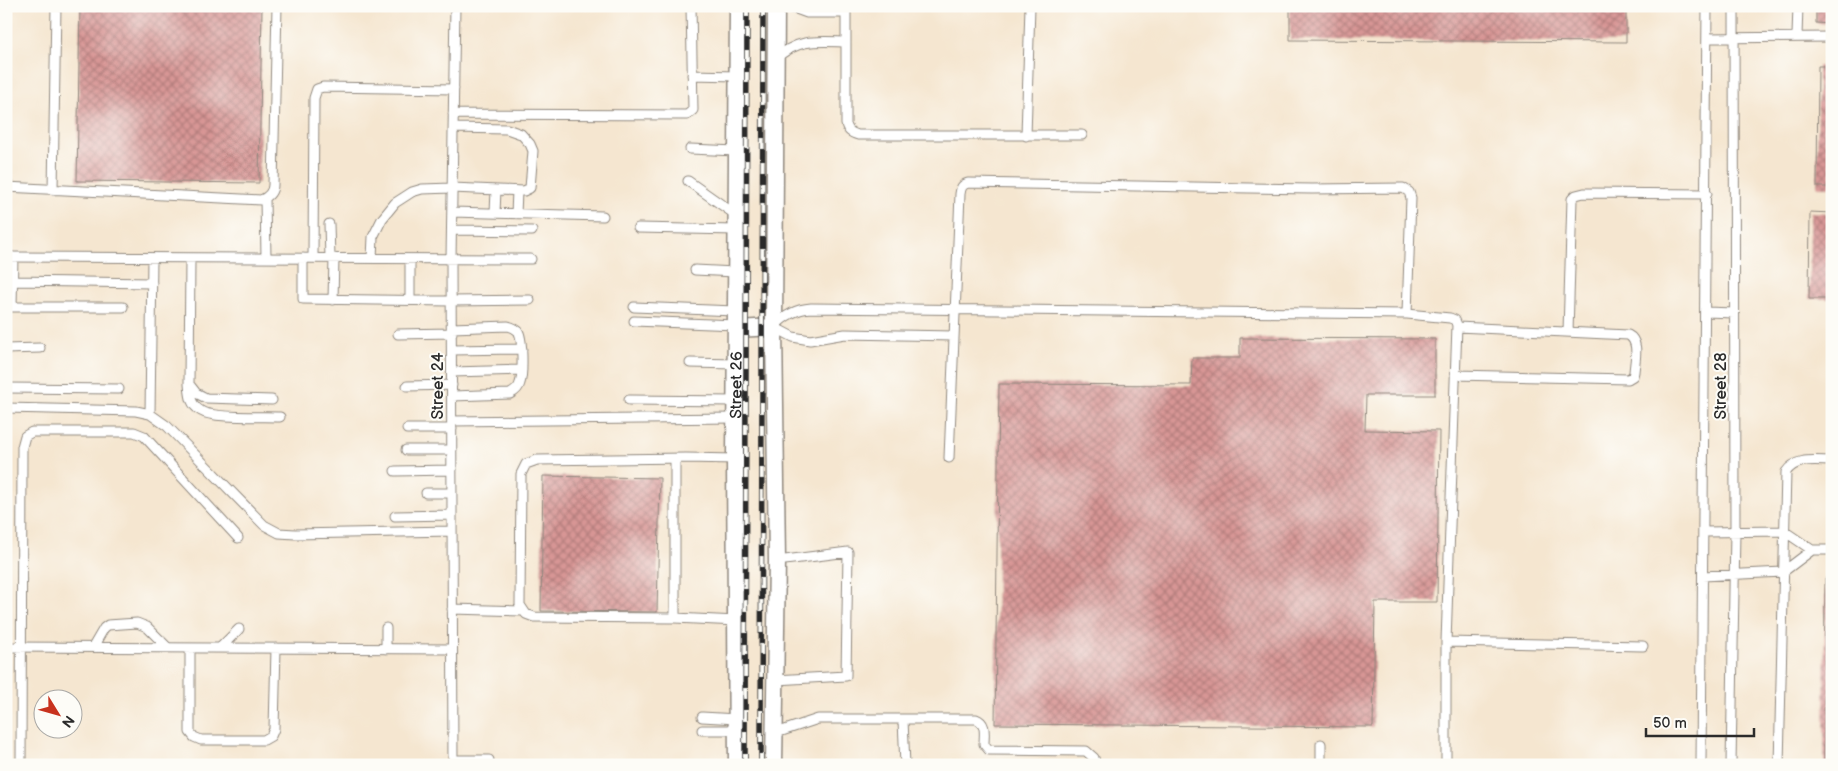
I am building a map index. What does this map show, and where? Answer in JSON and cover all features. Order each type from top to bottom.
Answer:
[{"type":"street","name":"Street 26","points":[[737,765],[735,272],[738,6]]},
{"type":"street","points":[[774,765],[777,561],[774,327],[776,6]]},
{"type":"street","points":[[736,322],[774,327]]},
{"type":"lane","points":[[53,190],[56,6]]},
{"type":"lane","points":[[6,188],[261,200],[265,198],[271,192],[273,185],[277,6]]},
{"type":"lane","name":"Street 24","points":[[453,762],[451,259],[455,6]]},
{"type":"lane","points":[[453,114],[687,115],[693,110],[691,6]]},
{"type":"lane","points":[[788,6],[807,13],[846,10],[846,124],[848,130],[852,133],[1082,135]]},
{"type":"lane","points":[[1026,136],[1030,6]]},
{"type":"lane","name":"Street 28","points":[[1701,765],[1708,6]]},
{"type":"lane","name":"Street 28","points":[[1731,765],[1735,531],[1734,6]]},
{"type":"lane","points":[[1797,36],[1798,6]]},
{"type":"lane","points":[[1708,38],[1832,37]]},
{"type":"lane","points":[[775,59],[786,50],[802,42],[846,42]]},
{"type":"lane","points":[[692,75],[737,76]]},
{"type":"lane","points":[[313,258],[314,98],[317,89],[323,87],[454,89]]},
{"type":"lane","points":[[372,258],[373,237],[377,228],[388,211],[412,192],[422,189],[452,188],[526,191],[531,186],[533,151],[526,138],[521,134],[508,129],[453,128]]},
{"type":"lane","points":[[690,149],[736,151]]},
{"type":"lane","points":[[688,181],[736,222]]},
{"type":"lane","points":[[949,458],[960,188],[964,184],[1400,188],[1409,192],[1411,198],[1407,314]]},
{"type":"lane","points":[[495,213],[496,190]]},
{"type":"lane","points":[[516,214],[517,191]]},
{"type":"lane","points":[[1568,332],[1572,200],[1576,195],[1707,194]]},
{"type":"lane","points":[[265,198],[266,258]]},
{"type":"lane","points":[[452,212],[603,216]]},
{"type":"lane","points":[[638,228],[736,222]]},
{"type":"lane","points":[[329,224],[333,300]]},
{"type":"lane","points":[[452,230],[532,231]]},
{"type":"lane","points":[[122,307],[9,306],[12,281],[9,257],[531,259]]},
{"type":"lane","points":[[150,414],[152,258]]},
{"type":"lane","points":[[190,258],[189,384],[192,402],[200,411],[206,414],[280,417]]},
{"type":"lane","points":[[302,258],[302,299],[530,300]]},
{"type":"lane","points":[[410,258],[410,300]]},
{"type":"lane","points":[[695,270],[735,272]]},
{"type":"lane","points":[[12,281],[152,283]]},
{"type":"lane","points":[[634,307],[736,322]]},
{"type":"lane","points":[[954,336],[845,334],[810,340],[793,337],[774,327],[794,311],[802,308],[955,308],[1407,314],[1455,320],[1457,327],[1446,642],[1446,765]]},
{"type":"lane","points":[[1706,312],[1734,313]]},
{"type":"lane","points":[[634,321],[736,322]]},
{"type":"lane","points":[[398,334],[508,326],[521,336],[522,370],[520,383],[514,392],[510,394],[452,396]]},
{"type":"lane","points":[[1455,375],[1628,379],[1633,376],[1636,343],[1628,335],[1457,327]]},
{"type":"lane","points":[[6,348],[40,348]]},
{"type":"lane","points":[[452,350],[522,349]]},
{"type":"lane","points":[[690,363],[736,364]]},
{"type":"lane","points":[[452,372],[522,370]]},
{"type":"lane","points":[[189,384],[196,393],[206,398],[272,400]]},
{"type":"lane","points":[[407,386],[452,385]]},
{"type":"lane","points":[[6,388],[119,389]]},
{"type":"lane","points":[[629,400],[736,401]]},
{"type":"lane","points":[[6,408],[136,411],[150,414],[167,426],[264,525],[279,533],[452,531]]},
{"type":"lane","points":[[407,429],[452,425],[735,418]]},
{"type":"lane","points":[[21,765],[23,439],[32,432],[128,432],[144,436],[238,538]]},
{"type":"lane","points":[[406,450],[452,450]]},
{"type":"lane","points":[[675,458],[675,618]]},
{"type":"lane","points":[[735,459],[536,460],[526,464],[521,474],[520,605],[523,610],[534,617],[675,618],[736,621]]},
{"type":"lane","points":[[1779,765],[1786,472],[1790,466],[1797,462],[1832,461]]},
{"type":"lane","points":[[395,471],[452,470]]},
{"type":"lane","points":[[426,493],[452,493]]},
{"type":"lane","points":[[395,516],[452,515]]},
{"type":"lane","points":[[1703,532],[1784,531],[1812,550],[1832,550]]},
{"type":"lane","points":[[1703,576],[1783,572],[1812,550]]},
{"type":"lane","points":[[775,680],[846,676],[848,552],[777,561]]},
{"type":"lane","points":[[452,609],[523,610]]},
{"type":"lane","points":[[93,648],[104,628],[108,625],[137,623],[147,627],[168,648]]},
{"type":"lane","points":[[386,628],[386,649]]},
{"type":"lane","points":[[220,648],[239,629]]},
{"type":"lane","points":[[1446,642],[1643,646]]},
{"type":"lane","points":[[6,647],[452,649]]},
{"type":"lane","points":[[190,648],[190,732],[197,739],[264,740],[273,733],[276,648]]},
{"type":"lane","points":[[702,718],[737,725]]},
{"type":"lane","points":[[773,734],[818,720],[976,719],[984,725],[984,744],[989,750],[1086,752],[1094,758],[1096,765]]},
{"type":"lane","points":[[902,720],[905,765]]},
{"type":"lane","points":[[702,730],[737,725]]},
{"type":"lane","points":[[1321,744],[1321,765]]},
{"type":"lane","points":[[453,762],[489,760]]},
{"type":"building","points":[[80,6],[262,6],[259,183],[77,181]]},
{"type":"building","points":[[1290,6],[1626,6],[1626,42],[1290,40]]},
{"type":"building","points":[[1816,6],[1832,6],[1832,24],[1816,23]]},
{"type":"building","points":[[1818,66],[1832,66],[1832,187],[1817,187]]},
{"type":"building","points":[[1810,212],[1832,213],[1832,299],[1809,299]]},
{"type":"building","points":[[1240,338],[1435,339],[1435,395],[1366,395],[1365,430],[1439,431],[1437,602],[1375,602],[1373,727],[995,724],[999,384],[1191,385],[1192,358],[1240,358]]},
{"type":"building","points":[[543,476],[660,478],[657,612],[541,611]]},
{"type":"building","points":[[1825,578],[1832,578],[1832,765],[1824,765]]},
{"type":"railway","points":[[745,765],[747,6]]},
{"type":"railway","points":[[761,765],[763,6]]}]
